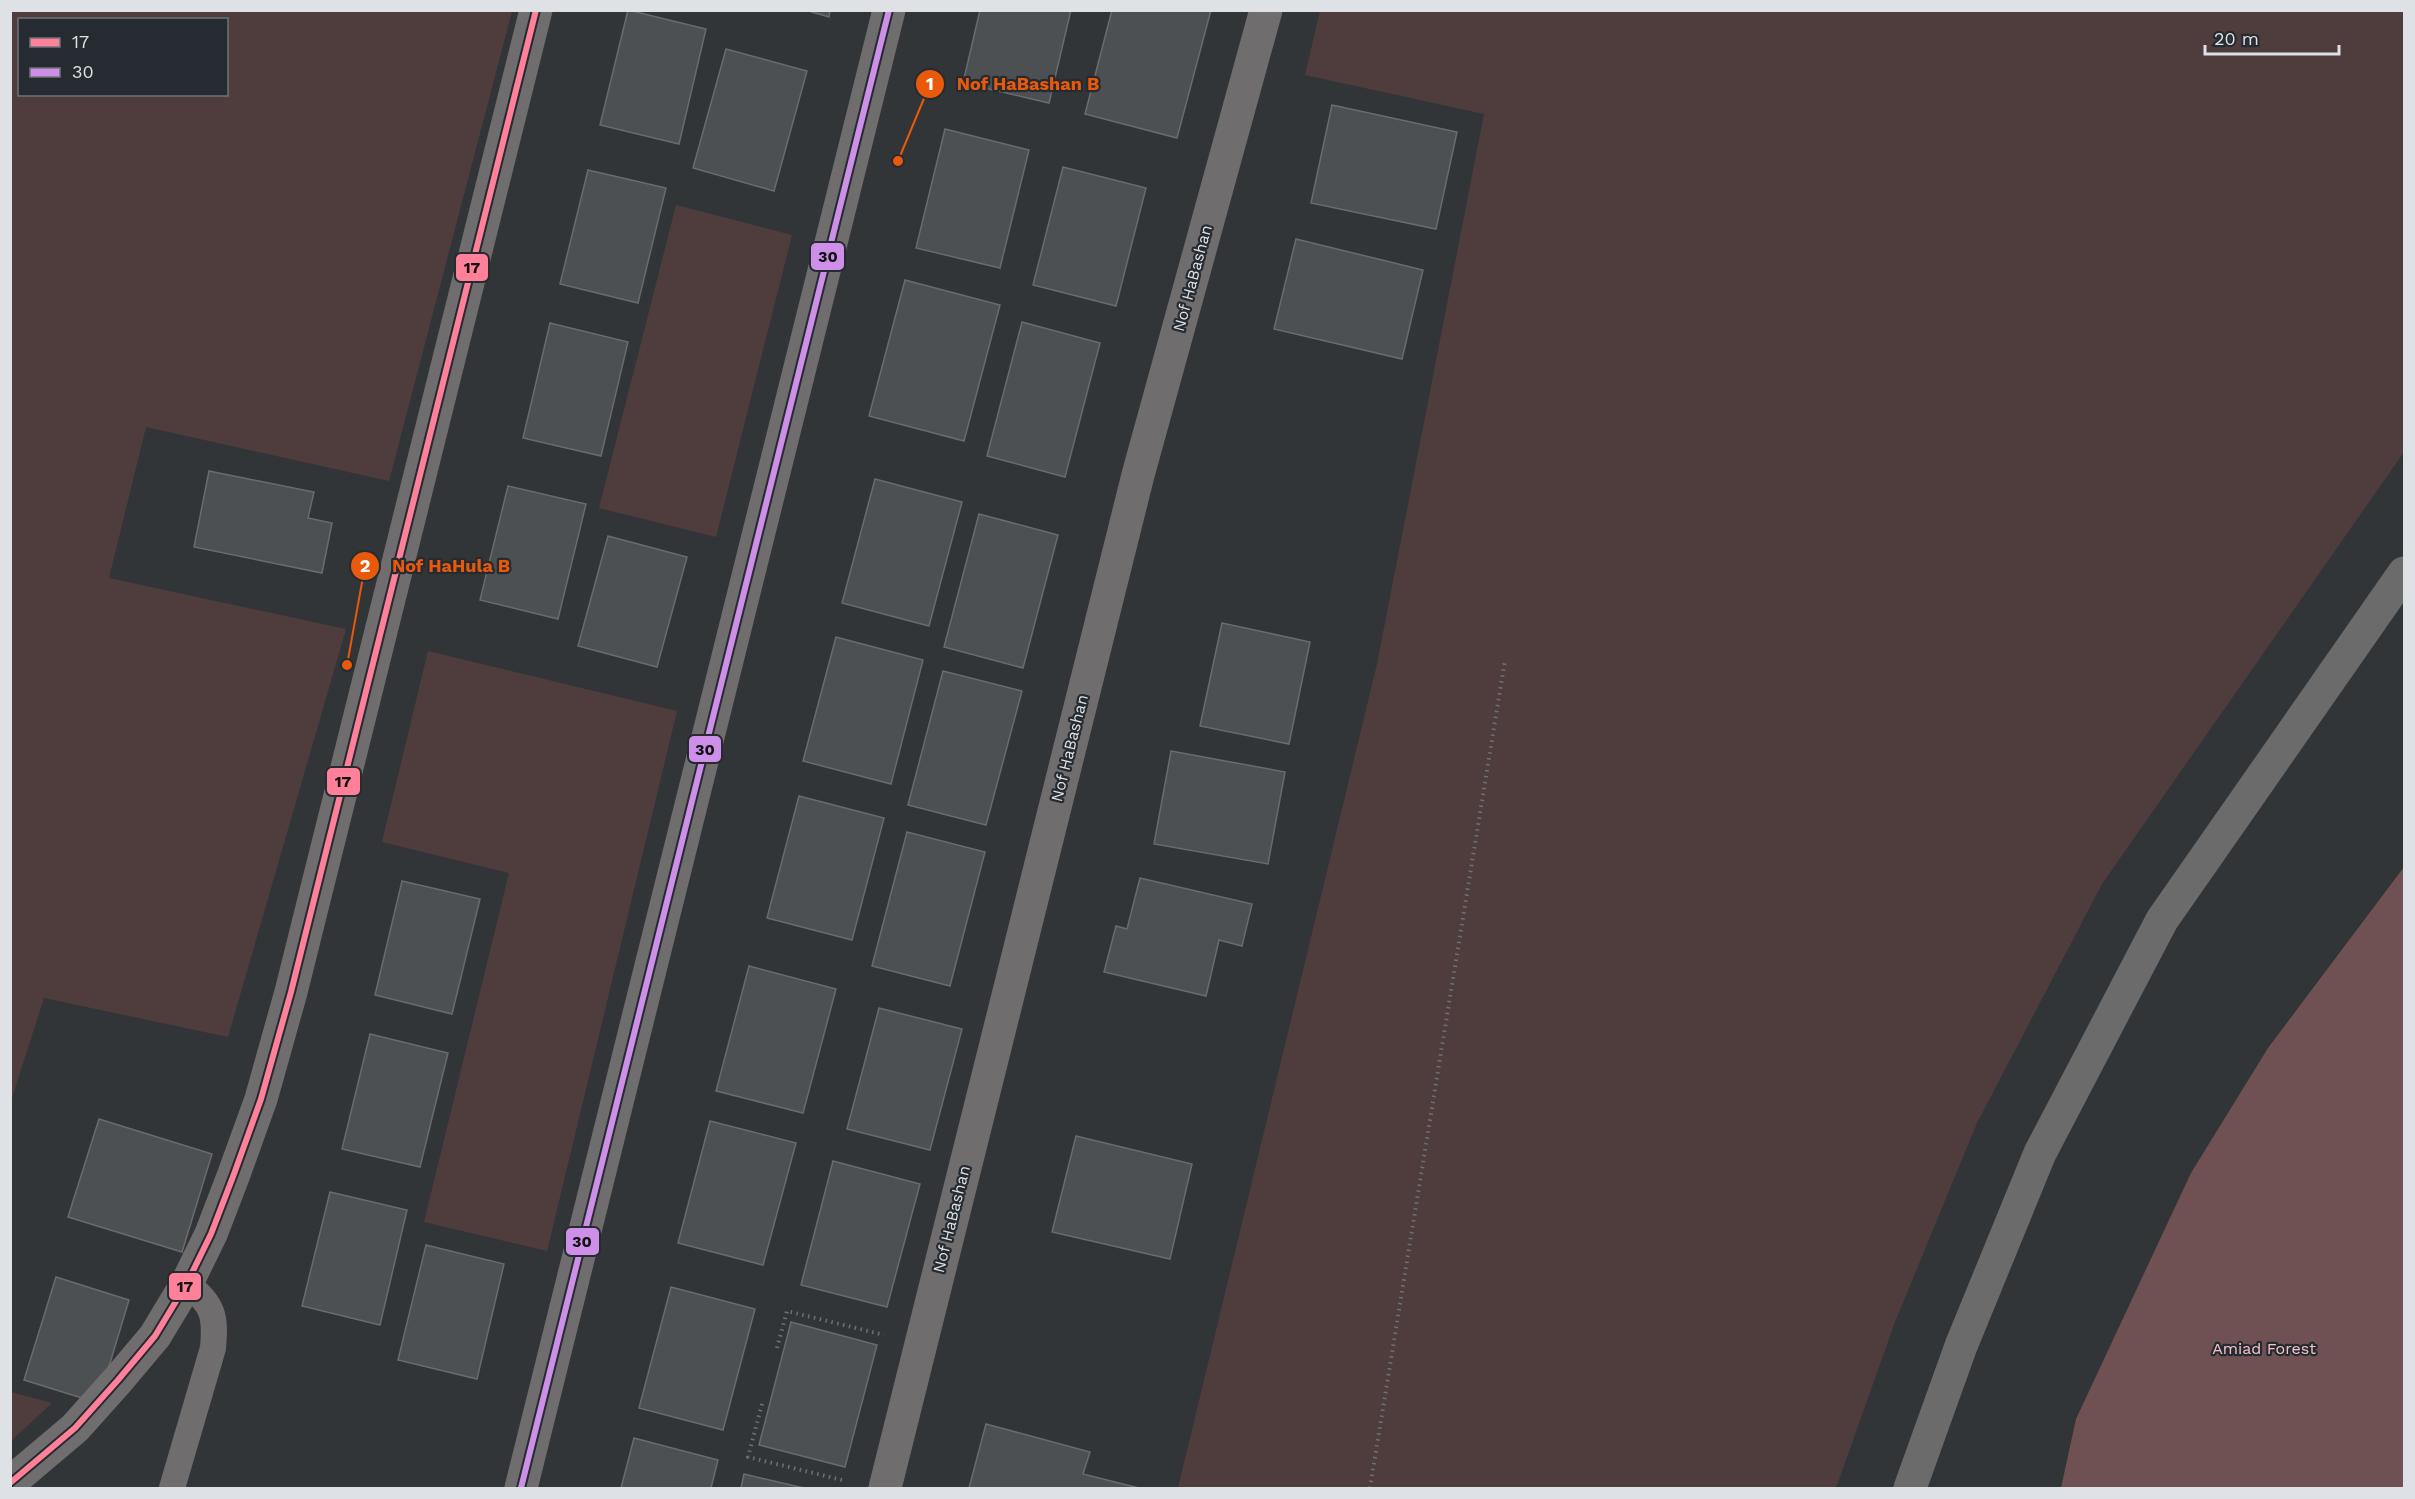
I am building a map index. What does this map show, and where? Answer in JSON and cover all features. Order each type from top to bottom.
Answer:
[{"type":"highway","points":[[1910,1488],[1961,1346],[2040,1153],[2162,920],[2404,573]]},
{"type":"street","points":[[10,1483],[75,1428],[155,1336],[187,1283],[211,1234],[238,1164],[261,1099],[291,992],[536,10]]},
{"type":"street","points":[[521,1488],[889,10]]},
{"type":"street","name":"Nof HaBashan","points":[[885,1488],[1135,486],[1266,10]]},
{"type":"lane","points":[[172,1488],[213,1348],[215,1324],[206,1303],[187,1283]]},
{"type":"path","points":[[1370,1488],[1505,660]]},
{"type":"path","points":[[777,1348],[787,1311],[870,1331]]},
{"type":"path","points":[[762,1404],[748,1457],[833,1477]]},
{"type":"shaded area","points":[[11,10],[512,11],[389,481],[146,427],[109,578],[346,629],[228,1037],[44,998],[11,1101]]},
{"type":"shaded area","points":[[1320,11],[2404,11],[2404,452],[2102,884],[1977,1123],[1895,1322],[1836,1488],[1178,1488],[1377,664],[1484,114],[1305,75]]},
{"type":"shaded area","points":[[676,205],[792,235],[716,537],[599,508]]},
{"type":"shaded area","points":[[428,651],[677,711],[547,1251],[424,1222],[509,873],[382,842]]},
{"type":"shaded area","points":[[10,1392],[52,1403],[11,1441]]},
{"type":"green space","name":"Amiad Forest","points":[[2404,867],[2404,1488],[2061,1488],[2076,1419],[2191,1173],[2268,1048]]},
{"type":"building","points":[[628,10],[706,29],[679,144],[600,125]]},
{"type":"building","points":[[805,10],[830,10],[829,17]]},
{"type":"building","points":[[980,10],[1071,10],[1049,103],[963,83]]},
{"type":"building","points":[[1112,10],[1211,10],[1177,138],[1085,114]]},
{"type":"building","points":[[726,49],[807,71],[774,191],[693,168]]},
{"type":"building","points":[[1332,105],[1457,132],[1436,229],[1311,203]]},
{"type":"building","points":[[945,129],[1029,150],[1000,268],[916,248]]},
{"type":"building","points":[[1063,167],[1146,188],[1116,306],[1033,285]]},
{"type":"building","points":[[588,170],[666,188],[638,303],[560,284]]},
{"type":"building","points":[[1296,239],[1423,270],[1402,359],[1274,329]]},
{"type":"building","points":[[905,280],[1000,305],[964,441],[869,416]]},
{"type":"building","points":[[1022,322],[1100,343],[1065,477],[987,456]]},
{"type":"building","points":[[550,323],[628,342],[601,456],[523,438]]},
{"type":"building","points":[[209,471],[314,492],[308,518],[332,523],[322,573],[194,547]]},
{"type":"building","points":[[875,479],[962,502],[929,626],[842,603]]},
{"type":"building","points":[[508,486],[586,504],[558,619],[480,600]]},
{"type":"building","points":[[979,514],[1058,535],[1023,668],[944,647]]},
{"type":"building","points":[[608,536],[687,557],[657,667],[578,646]]},
{"type":"building","points":[[1222,623],[1310,642],[1289,744],[1200,726]]},
{"type":"building","points":[[836,637],[923,660],[891,784],[803,761]]},
{"type":"building","points":[[943,671],[1022,691],[986,825],[908,805]]},
{"type":"building","points":[[1171,751],[1285,772],[1268,864],[1154,844]]},
{"type":"building","points":[[799,796],[884,818],[852,940],[767,918]]},
{"type":"building","points":[[907,832],[985,852],[950,986],[872,966]]},
{"type":"building","points":[[1140,878],[1252,904],[1242,946],[1219,940],[1206,996],[1104,972],[1116,926],[1127,929]]},
{"type":"building","points":[[402,881],[480,899],[452,1014],[375,995]]},
{"type":"building","points":[[749,966],[836,989],[803,1113],[716,1091]]},
{"type":"building","points":[[879,1008],[962,1029],[930,1150],[847,1129]]},
{"type":"building","points":[[370,1034],[448,1053],[420,1167],[342,1149]]},
{"type":"building","points":[[99,1119],[212,1154],[182,1252],[68,1217]]},
{"type":"building","points":[[710,1121],[796,1143],[763,1265],[678,1243]]},
{"type":"building","points":[[1076,1136],[1192,1164],[1170,1259],[1052,1232]]},
{"type":"building","points":[[833,1161],[920,1184],[887,1307],[801,1285]]},
{"type":"building","points":[[330,1192],[407,1210],[380,1325],[302,1306]]},
{"type":"building","points":[[426,1245],[504,1264],[477,1379],[398,1360]]},
{"type":"building","points":[[56,1277],[129,1300],[98,1403],[24,1380]]},
{"type":"building","points":[[671,1287],[755,1309],[723,1430],[639,1408]]},
{"type":"building","points":[[791,1322],[877,1345],[845,1467],[759,1445]]},
{"type":"building","points":[[986,1424],[1090,1452],[1083,1474],[1139,1488],[969,1488]]},
{"type":"building","points":[[634,1438],[718,1460],[711,1488],[621,1488]]},
{"type":"building","points":[[744,1474],[804,1488],[741,1488]]},
{"type":"transit line","name":"17","points":[[10,1483],[75,1428],[155,1336],[187,1283],[211,1234],[261,1099],[291,992],[536,10]]},
{"type":"transit line","name":"30","points":[[521,1488],[889,10]]},
{"type":"place","name":"Nof HaBashan B","points":[[898,161]]},
{"type":"place","name":"Nof HaHula B","points":[[347,665]]}]
